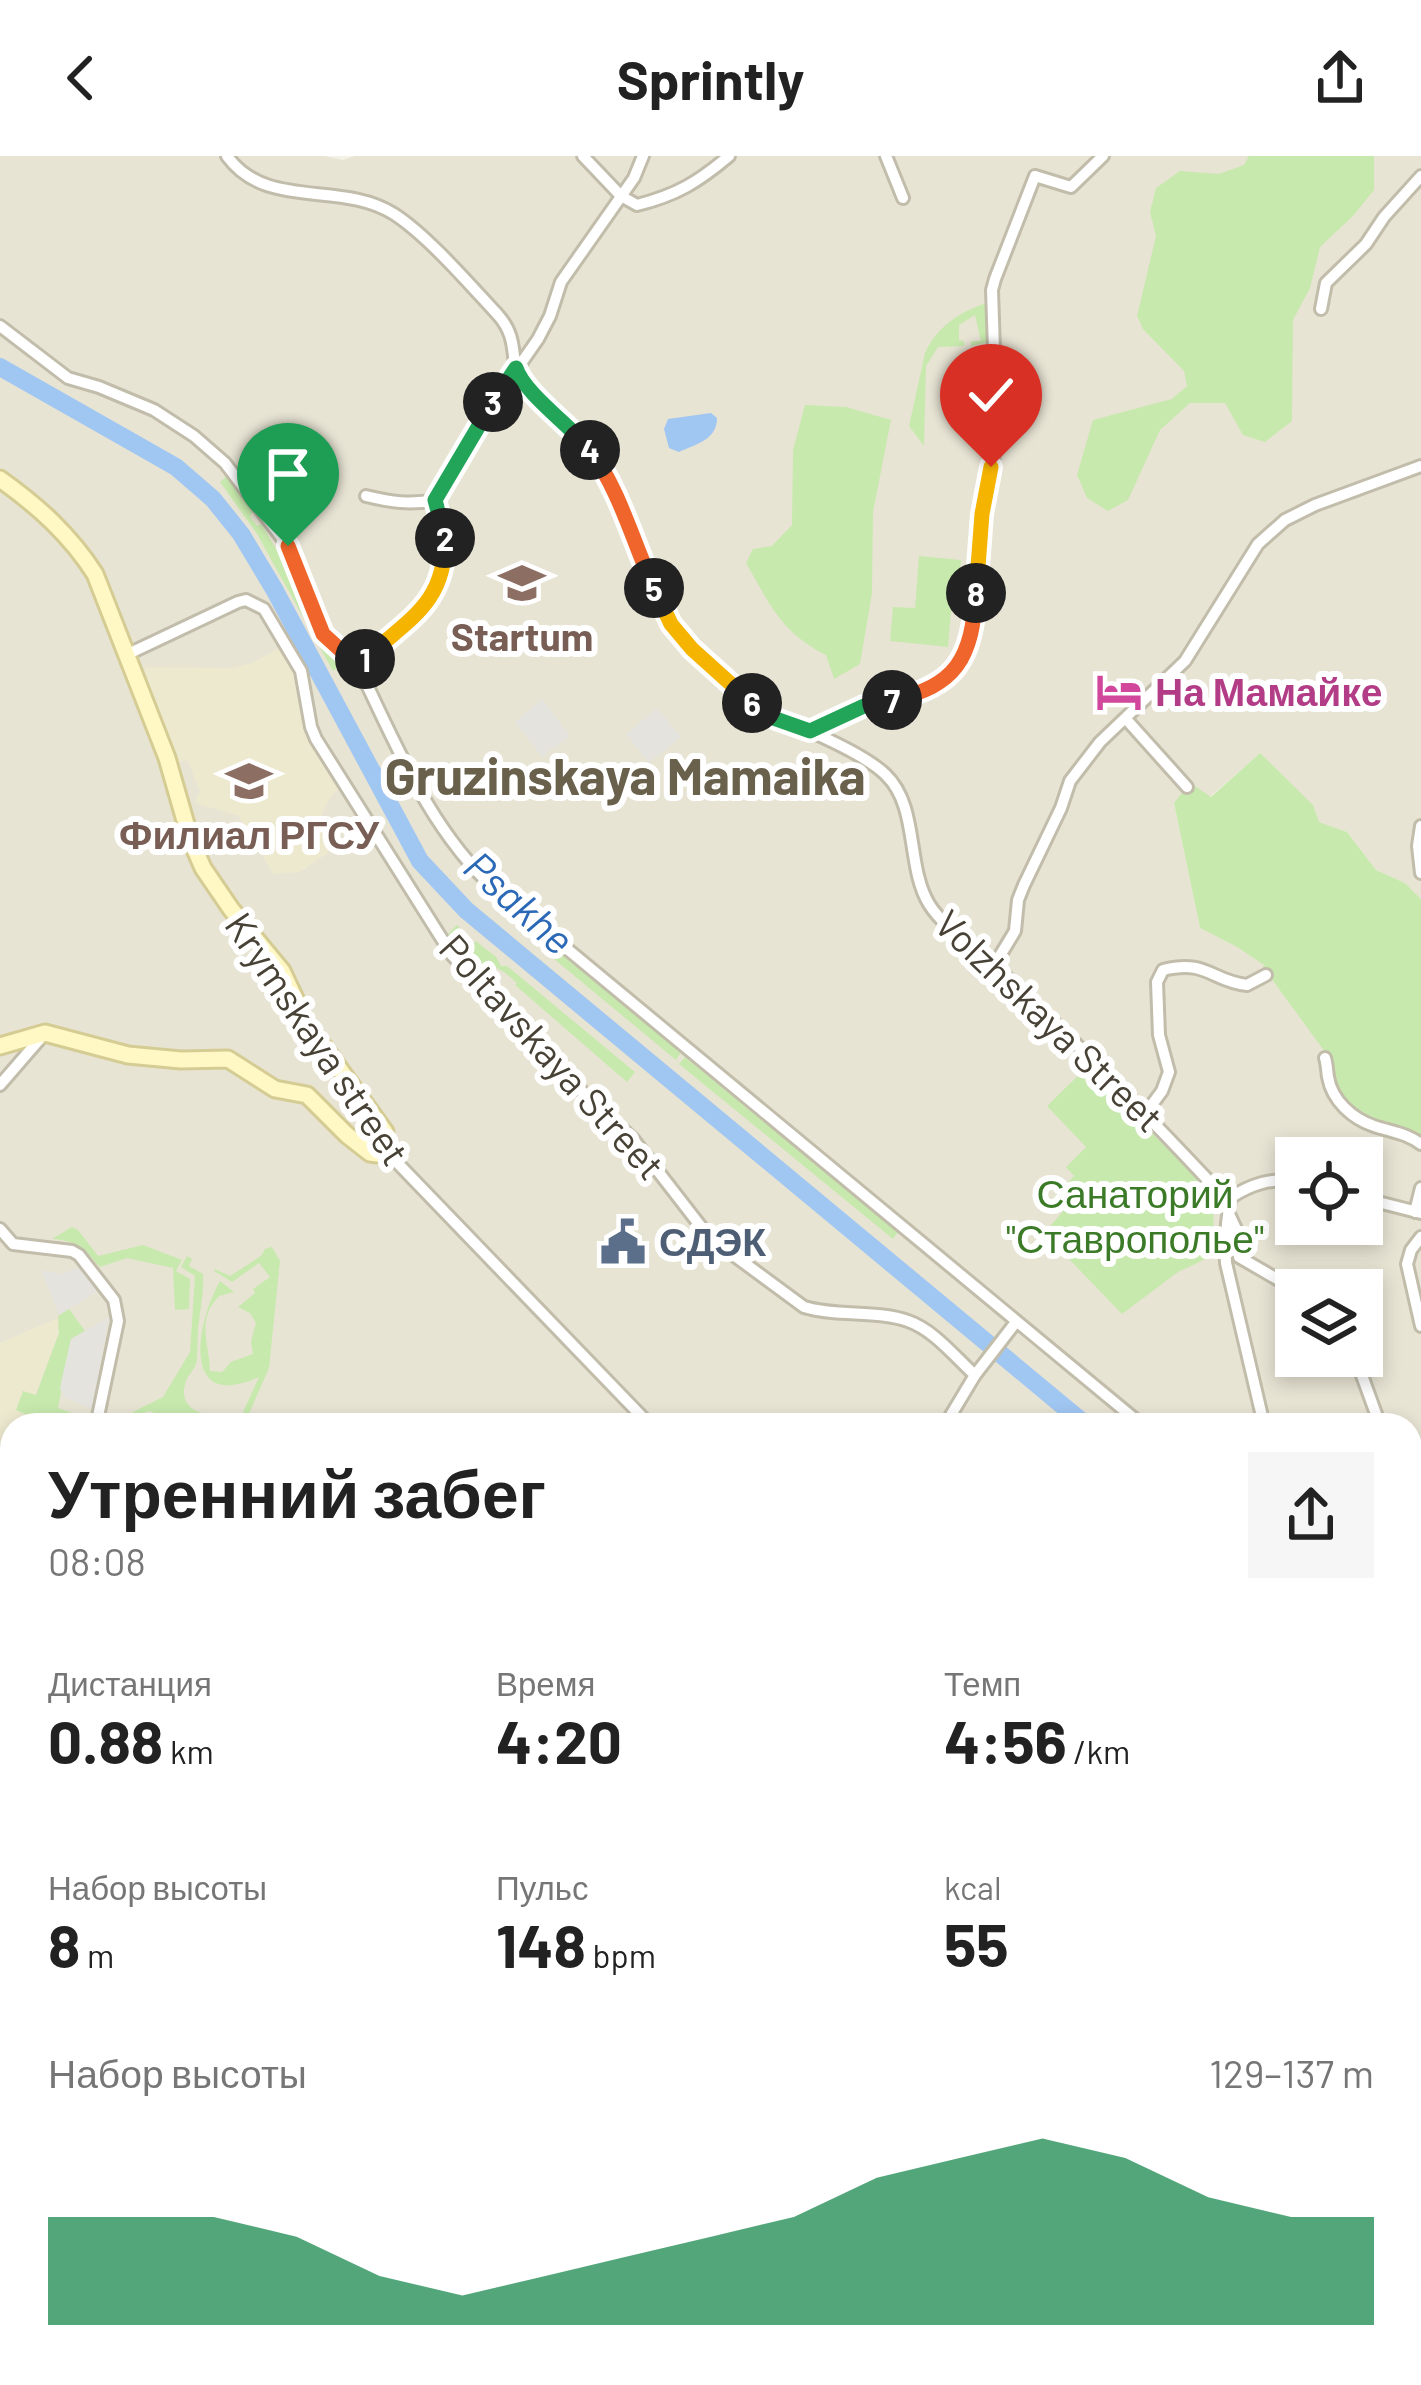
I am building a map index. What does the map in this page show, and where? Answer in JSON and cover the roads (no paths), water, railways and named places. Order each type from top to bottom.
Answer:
[{"type":"street","name":"Volzhskaya Street","points":[[227,156],[249,180],[269,188],[362,202],[395,214],[430,245],[502,320],[514,343],[516,368],[525,385],[576,432],[615,490],[632,541],[671,624],[692,649],[776,719],[810,731],[887,776],[898,793],[928,903],[1230,1198]]},
{"type":"street","points":[[583,156],[637,206],[670,196],[729,156]]},
{"type":"street","points":[[366,496],[394,503],[435,500],[544,327],[561,282],[634,178],[643,156]]},
{"type":"street","points":[[886,156],[903,198]]},
{"type":"street","points":[[810,731],[864,706],[941,684],[961,661],[975,617],[982,514],[997,440],[995,279],[1035,176],[1071,187],[1102,156]]},
{"type":"street","points":[[1321,309],[1325,284],[1366,244],[1421,176]]},
{"type":"street","points":[[0,326],[68,378],[154,410],[225,463],[288,546],[323,634],[358,666],[436,818],[489,884],[1127,1413]]},
{"type":"street","points":[[998,968],[998,959],[1015,931],[1018,900],[1070,781],[1100,742],[1175,674],[1258,544],[1285,520],[1421,466]]},
{"type":"street","name":"Krymskaya street","points":[[0,478],[52,520],[80,550],[101,586],[203,868],[290,983],[307,1024],[385,1132],[385,1150],[638,1413]]},
{"type":"street","points":[[358,666],[425,606],[437,588],[445,532],[435,500]]},
{"type":"street","name":"Poltavskaya Street","points":[[126,655],[238,602],[246,600],[264,609],[301,671],[316,739],[452,955],[541,1052],[633,1138],[702,1228],[804,1307],[908,1321],[979,1371]]},
{"type":"street","points":[[1126,719],[1187,787]]},
{"type":"street","points":[[1421,826],[1421,872]]},
{"type":"street","points":[[1145,1114],[1169,1072],[1159,1034],[1157,982],[1163,970],[1198,967],[1247,986],[1266,974]]},
{"type":"street","points":[[0,1085],[45,1033]]},
{"type":"street","points":[[0,1046],[45,1033],[128,1055],[228,1060],[275,1089],[307,1095],[370,1153],[385,1150]]},
{"type":"street","points":[[1325,1058],[1330,1083],[1348,1113],[1421,1144]]},
{"type":"street","points":[[1261,1413],[1226,1263],[1228,1214],[1230,1198],[1275,1180]]},
{"type":"street","points":[[1383,1203],[1418,1212],[1421,1189]]},
{"type":"street","points":[[1228,1214],[1236,1229],[1238,1257],[1275,1279]]},
{"type":"street","points":[[0,1228],[13,1244],[63,1248],[80,1255],[114,1300],[118,1321],[99,1413]]},
{"type":"street","points":[[1421,1237],[1407,1264],[1421,1326]]},
{"type":"street","points":[[953,1413],[1016,1322]]},
{"type":"street","points":[[1363,1377],[1376,1413]]},
{"type":"water","points":[[711,413],[717,418],[709,436],[679,452],[669,448],[664,429],[668,419]]},
{"type":"waterway","name":"Psakhe","points":[[0,367],[176,467],[213,499],[274,589],[420,861],[466,910],[1072,1413]]},
{"type":"place","name":"Startum","points":[[522,583]]},
{"type":"place","name":"На Мамайке","points":[[1119,692]]},
{"type":"place","name":"Филиал РГСУ","points":[[249,781]]},
{"type":"place","name":"СДЭК","points":[[623,1242]]},
{"type":"district","name":"Gruzinskaya Mamaika","points":[[625,777]]},
{"type":"park label","name":"Санаторий \"Ставрополье\"","points":[[1135,1216]]}]
